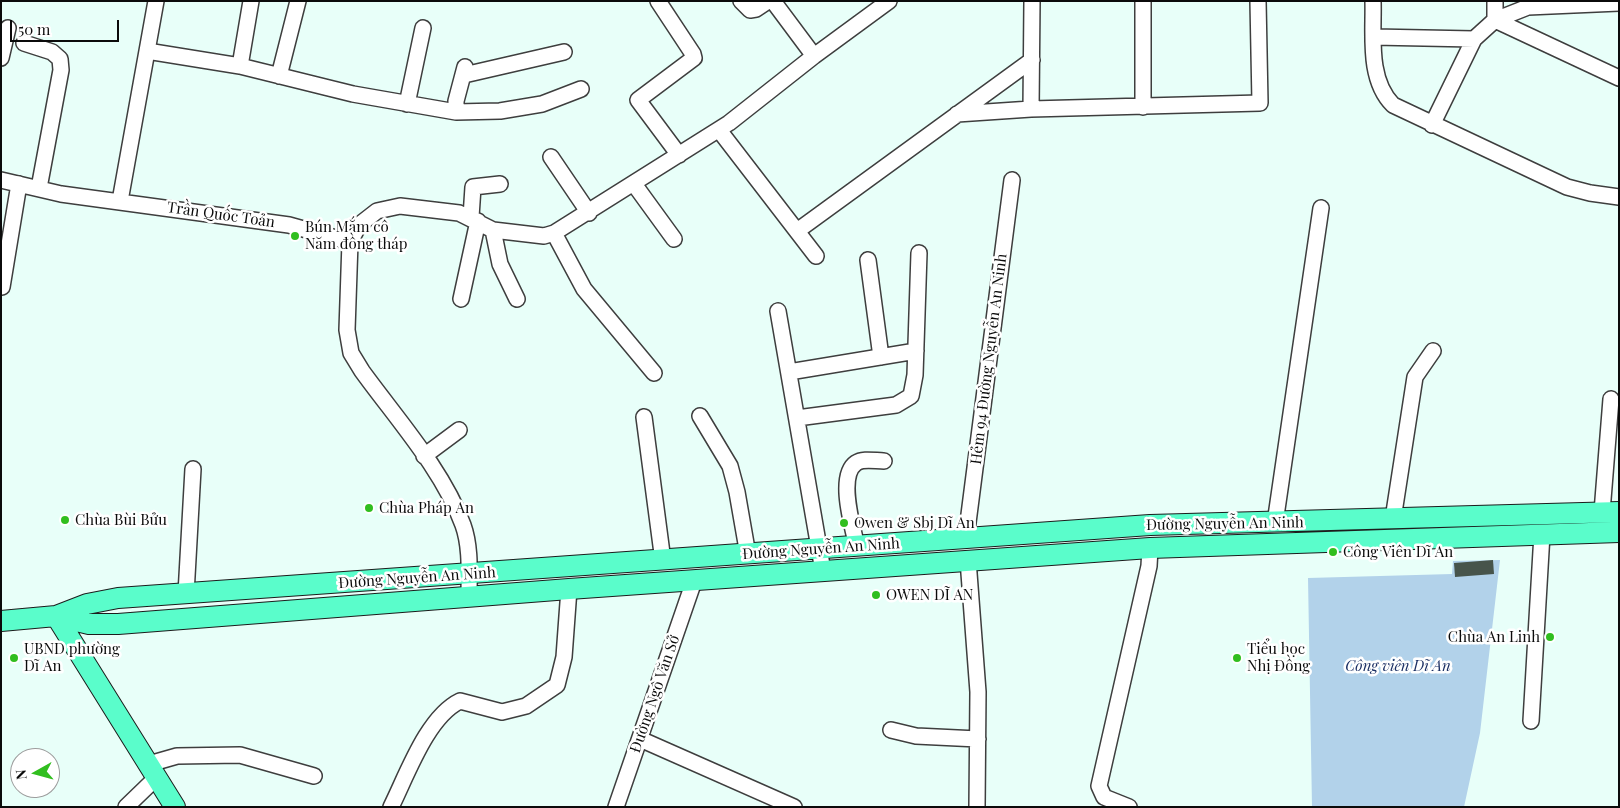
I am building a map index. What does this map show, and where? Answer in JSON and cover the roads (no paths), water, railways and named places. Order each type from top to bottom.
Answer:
[{"type":"main road","name":"Đường Nguyễn An Ninh","points":[[1,622],[56,616],[99,600],[1150,525],[1393,519],[1543,512],[1610,512]]},
{"type":"main road","points":[[1542,534],[1543,512]]},
{"type":"main road","points":[[1150,525],[1150,548]]},
{"type":"main road","name":"Đường Nguyễn An Ninh","points":[[56,616],[89,624],[118,624],[569,589],[1150,548],[1619,532]]},
{"type":"main road","points":[[56,616],[175,807]]},
{"type":"street","points":[[120,201],[156,1]]},
{"type":"street","points":[[240,66],[251,1]]},
{"type":"street","points":[[279,76],[298,1]]},
{"type":"street","points":[[658,1],[694,58],[638,100],[679,155]]},
{"type":"street","points":[[742,1],[750,10],[756,10],[768,1]]},
{"type":"street","points":[[773,1],[814,56]]},
{"type":"street","points":[[469,597],[463,526],[439,477],[351,353],[347,330],[350,242],[359,225],[378,211],[400,206],[459,213],[475,219],[493,230],[544,236],[554,233],[589,213],[719,130],[814,56],[889,1]]},
{"type":"street","points":[[1031,109],[1032,1]]},
{"type":"street","points":[[1142,107],[1143,1]]},
{"type":"street","points":[[957,114],[1031,109],[1260,104],[1258,1]]},
{"type":"street","points":[[1373,1],[1375,64],[1380,86],[1387,99],[1393,104],[1432,125],[1567,187],[1590,193],[1619,197]]},
{"type":"street","points":[[1495,1],[1495,20]]},
{"type":"street","points":[[1432,125],[1474,39],[1495,20],[1528,7],[1619,3]]},
{"type":"street","points":[[1495,20],[1619,78]]},
{"type":"street","points":[[1,58],[8,28]]},
{"type":"street","points":[[406,104],[423,28]]},
{"type":"street","points":[[1374,38],[1474,39]]},
{"type":"street","points":[[24,43],[52,52],[60,59],[61,70],[39,188]]},
{"type":"street","points":[[147,51],[240,66],[406,104],[456,112],[500,111],[542,104],[581,89]]},
{"type":"street","points":[[456,112],[456,101],[464,71],[564,52]]},
{"type":"street","points":[[796,231],[1032,60]]},
{"type":"street","points":[[719,130],[816,256]]},
{"type":"street","points":[[551,157],[589,213]]},
{"type":"street","name":"Trần Quốc Toản","points":[[1,180],[61,194],[289,225],[350,242]]},
{"type":"street","name":"Hẻm 94 Đường Nguyễn An Ninh","points":[[966,538],[1012,180]]},
{"type":"street","points":[[2,287],[19,184]]},
{"type":"street","points":[[461,299],[475,219],[473,187],[500,184]]},
{"type":"street","points":[[634,184],[674,238]]},
{"type":"street","points":[[1275,522],[1321,208]]},
{"type":"street","points":[[493,230],[500,264],[517,299]]},
{"type":"street","points":[[554,233],[584,288],[654,373]]},
{"type":"street","points":[[797,418],[896,405],[911,396],[915,375],[919,253]]},
{"type":"street","points":[[868,260],[881,357]]},
{"type":"street","points":[[778,311],[823,571]]},
{"type":"street","points":[[789,372],[916,351]]},
{"type":"street","points":[[1393,519],[1415,376],[1433,352]]},
{"type":"street","points":[[1610,512],[1611,399]]},
{"type":"street","points":[[700,416],[730,466],[738,492],[748,555]]},
{"type":"street","points":[[644,417],[663,561]]},
{"type":"street","points":[[424,456],[459,430]]},
{"type":"street","points":[[857,547],[848,494],[849,472],[854,464],[861,461],[884,461]]},
{"type":"street","points":[[186,594],[193,470]]},
{"type":"street","points":[[1531,721],[1542,534]]},
{"type":"street","points":[[1129,807],[1104,797],[1099,786],[1149,566],[1150,548]]},
{"type":"street","points":[[968,560],[978,692],[977,807]]},
{"type":"street","name":"Đường Ngô Văn Sở","points":[[616,807],[694,581]]},
{"type":"street","points":[[391,807],[441,713],[451,705],[460,701],[502,712],[526,706],[557,686],[564,658],[569,589]]},
{"type":"street","points":[[891,730],[916,736],[978,740]]},
{"type":"street","points":[[640,739],[794,807]]},
{"type":"street","points":[[126,807],[153,771],[177,756],[240,755],[314,776]]},
{"type":"place","name":"Bún Mắm cô Năm đồng tháp","points":[[295,236]]},
{"type":"place","name":"Chùa Pháp An","points":[[369,508]]},
{"type":"place","name":"Chùa Bùi Bửu","points":[[65,520]]},
{"type":"place","name":"Owen & Sbj Dĩ An","points":[[844,523]]},
{"type":"place","name":"Công Viên Dĩ An","points":[[1333,552]]},
{"type":"place","name":"OWEN DĨ AN","points":[[876,595]]},
{"type":"place","name":"Chùa An Linh","points":[[1550,637]]},
{"type":"place","name":"UBND phường Dĩ An","points":[[14,658]]},
{"type":"place","name":"Tiểu học Nhị Đồng","points":[[1237,658]]},
{"type":"park label","name":"Công viên Dĩ An","points":[[1398,666]]}]
